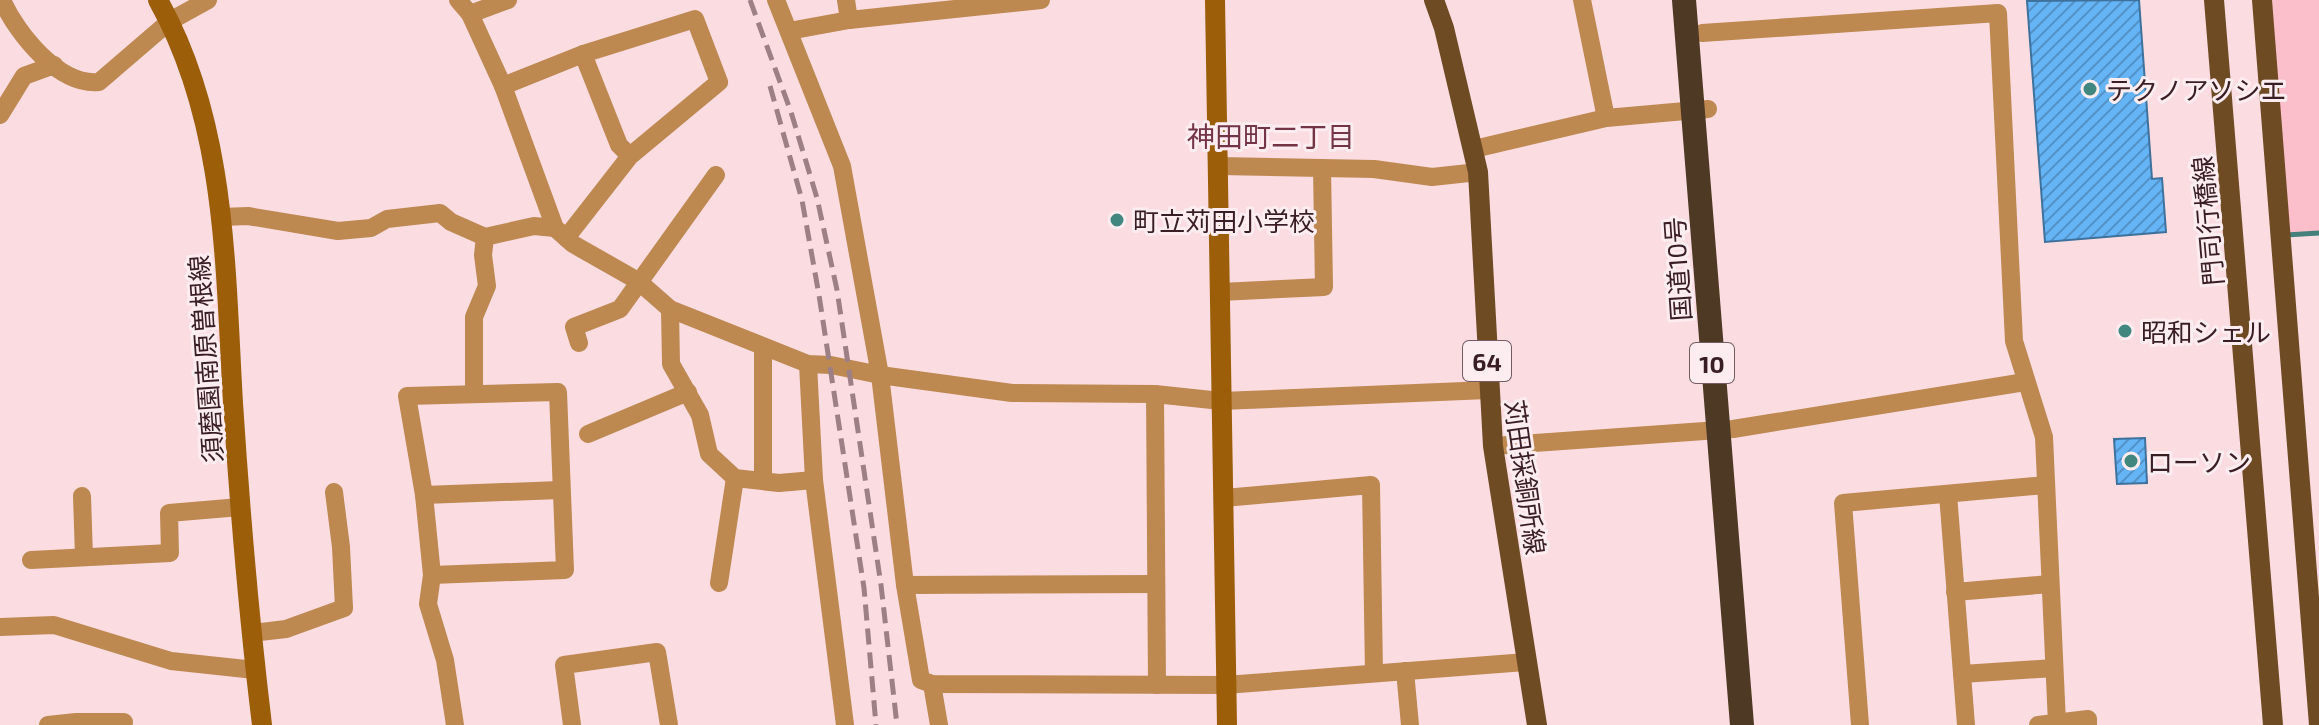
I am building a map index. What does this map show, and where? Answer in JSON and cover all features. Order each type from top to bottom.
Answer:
[{"type":"highway","name":"国道10号","points":[[1684,0],[1700,109],[1725,429],[1742,725]]},
{"type":"highway","name":"国道10号","points":[[1699,0],[1702,33],[1700,109]]},
{"type":"highway","name":"国道10号","points":[[1725,429],[1756,725]]},
{"type":"main road","name":"須磨園南原曽根線","points":[[158,0],[170,21],[197,93],[213,154],[221,217],[240,507],[262,725]]},
{"type":"main road","points":[[1215,0],[1227,725]]},
{"type":"main road","name":"苅田採銅所線","points":[[1434,0],[1444,28],[1478,172],[1493,446],[1537,725]]},
{"type":"main road","name":"門司行橋線","points":[[2214,0],[2273,725]]},
{"type":"main road","points":[[2262,0],[2319,725]]},
{"type":"street","points":[[2,0],[23,35],[54,65],[85,83],[99,82],[170,21],[208,0]]},
{"type":"street","points":[[506,0],[464,7],[503,86],[560,233]]},
{"type":"street","points":[[503,86],[583,54],[695,19],[701,16],[694,0]]},
{"type":"street","points":[[776,0],[842,166],[880,375],[905,585],[921,680],[932,684],[1225,685],[1527,662]]},
{"type":"street","points":[[846,0],[849,20]]},
{"type":"street","points":[[789,31],[849,20],[1041,0]]},
{"type":"street","points":[[1582,0],[1606,118]]},
{"type":"street","points":[[1702,33],[1998,13],[2014,341],[2044,437],[2054,668],[2047,724],[2088,719],[2088,725]]},
{"type":"street","points":[[560,233],[630,156],[719,82],[695,19]]},
{"type":"street","points":[[583,54],[619,145],[630,156]]},
{"type":"street","points":[[0,115],[24,76],[54,65]]},
{"type":"street","points":[[1474,149],[1606,118],[1700,109]]},
{"type":"street","points":[[1219,166],[1374,169],[1432,177],[1478,172]]},
{"type":"street","points":[[1220,292],[1324,287],[1322,168]]},
{"type":"street","points":[[579,343],[574,327],[620,309],[716,175]]},
{"type":"street","points":[[221,217],[248,216],[338,231],[371,228],[387,219],[440,213],[451,222],[485,237],[534,226],[560,233],[638,281],[670,309],[808,364],[831,365],[880,375],[1012,393],[1155,394],[1221,401],[1488,390]]},
{"type":"street","points":[[474,393],[474,317],[487,286],[483,255],[485,237]]},
{"type":"street","points":[[670,309],[671,364],[700,415],[709,454],[735,478],[814,480]]},
{"type":"street","points":[[763,348],[763,481]]},
{"type":"street","points":[[808,364],[814,480],[845,725]]},
{"type":"street","points":[[1493,446],[1725,429],[2025,382]]},
{"type":"street","points":[[432,575],[565,570],[558,392],[407,396],[424,495],[432,575],[428,604],[445,660],[455,725]]},
{"type":"street","points":[[588,434],[688,392]]},
{"type":"street","points":[[1155,394],[1157,685]]},
{"type":"street","points":[[719,583],[735,478]]},
{"type":"street","points":[[1224,498],[1371,485],[1374,673]]},
{"type":"street","points":[[1860,725],[1843,503],[2046,485]]},
{"type":"street","points":[[424,495],[560,490]]},
{"type":"street","points":[[252,633],[286,629],[344,608],[334,492]]},
{"type":"street","points":[[1948,494],[1966,725]]},
{"type":"street","points":[[82,496],[84,557]]},
{"type":"street","points":[[31,560],[170,553],[169,513],[240,507]]},
{"type":"street","points":[[905,585],[1156,584]]},
{"type":"street","points":[[1955,592],[2050,584]]},
{"type":"street","points":[[0,627],[54,625],[171,661],[255,670]]},
{"type":"street","points":[[572,725],[564,665],[657,652],[669,725]]},
{"type":"street","points":[[1962,674],[2054,668]]},
{"type":"street","points":[[1405,671],[1410,725]]},
{"type":"street","points":[[932,684],[939,725]]},
{"type":"street","points":[[48,725],[124,722]]},
{"type":"shaded area","points":[[2261,0],[2319,0],[2319,233],[2280,236]]},
{"type":"building","name":"テクノアソシエ","points":[[2139,0],[2152,179],[2162,178],[2166,232],[2045,242],[2027,1]]},
{"type":"building","name":"ローソン","points":[[2145,438],[2147,483],[2117,484],[2114,439]]},
{"type":"waterway","points":[[2285,235],[2319,233]]},
{"type":"railway","points":[[750,0],[791,112],[817,198],[837,290],[881,585],[897,725]]},
{"type":"railway","points":[[770,86],[802,200],[819,295],[864,588],[876,725]]},
{"type":"place","name":"テクノアソシエ","points":[[2090,89]]},
{"type":"place","name":"町立苅田小学校","points":[[1117,220]]},
{"type":"place","name":"昭和シェル","points":[[2125,331]]},
{"type":"place","name":"ローソン","points":[[2131,461]]},
{"type":"district","name":"神田町二丁目","points":[[1271,136]]}]
